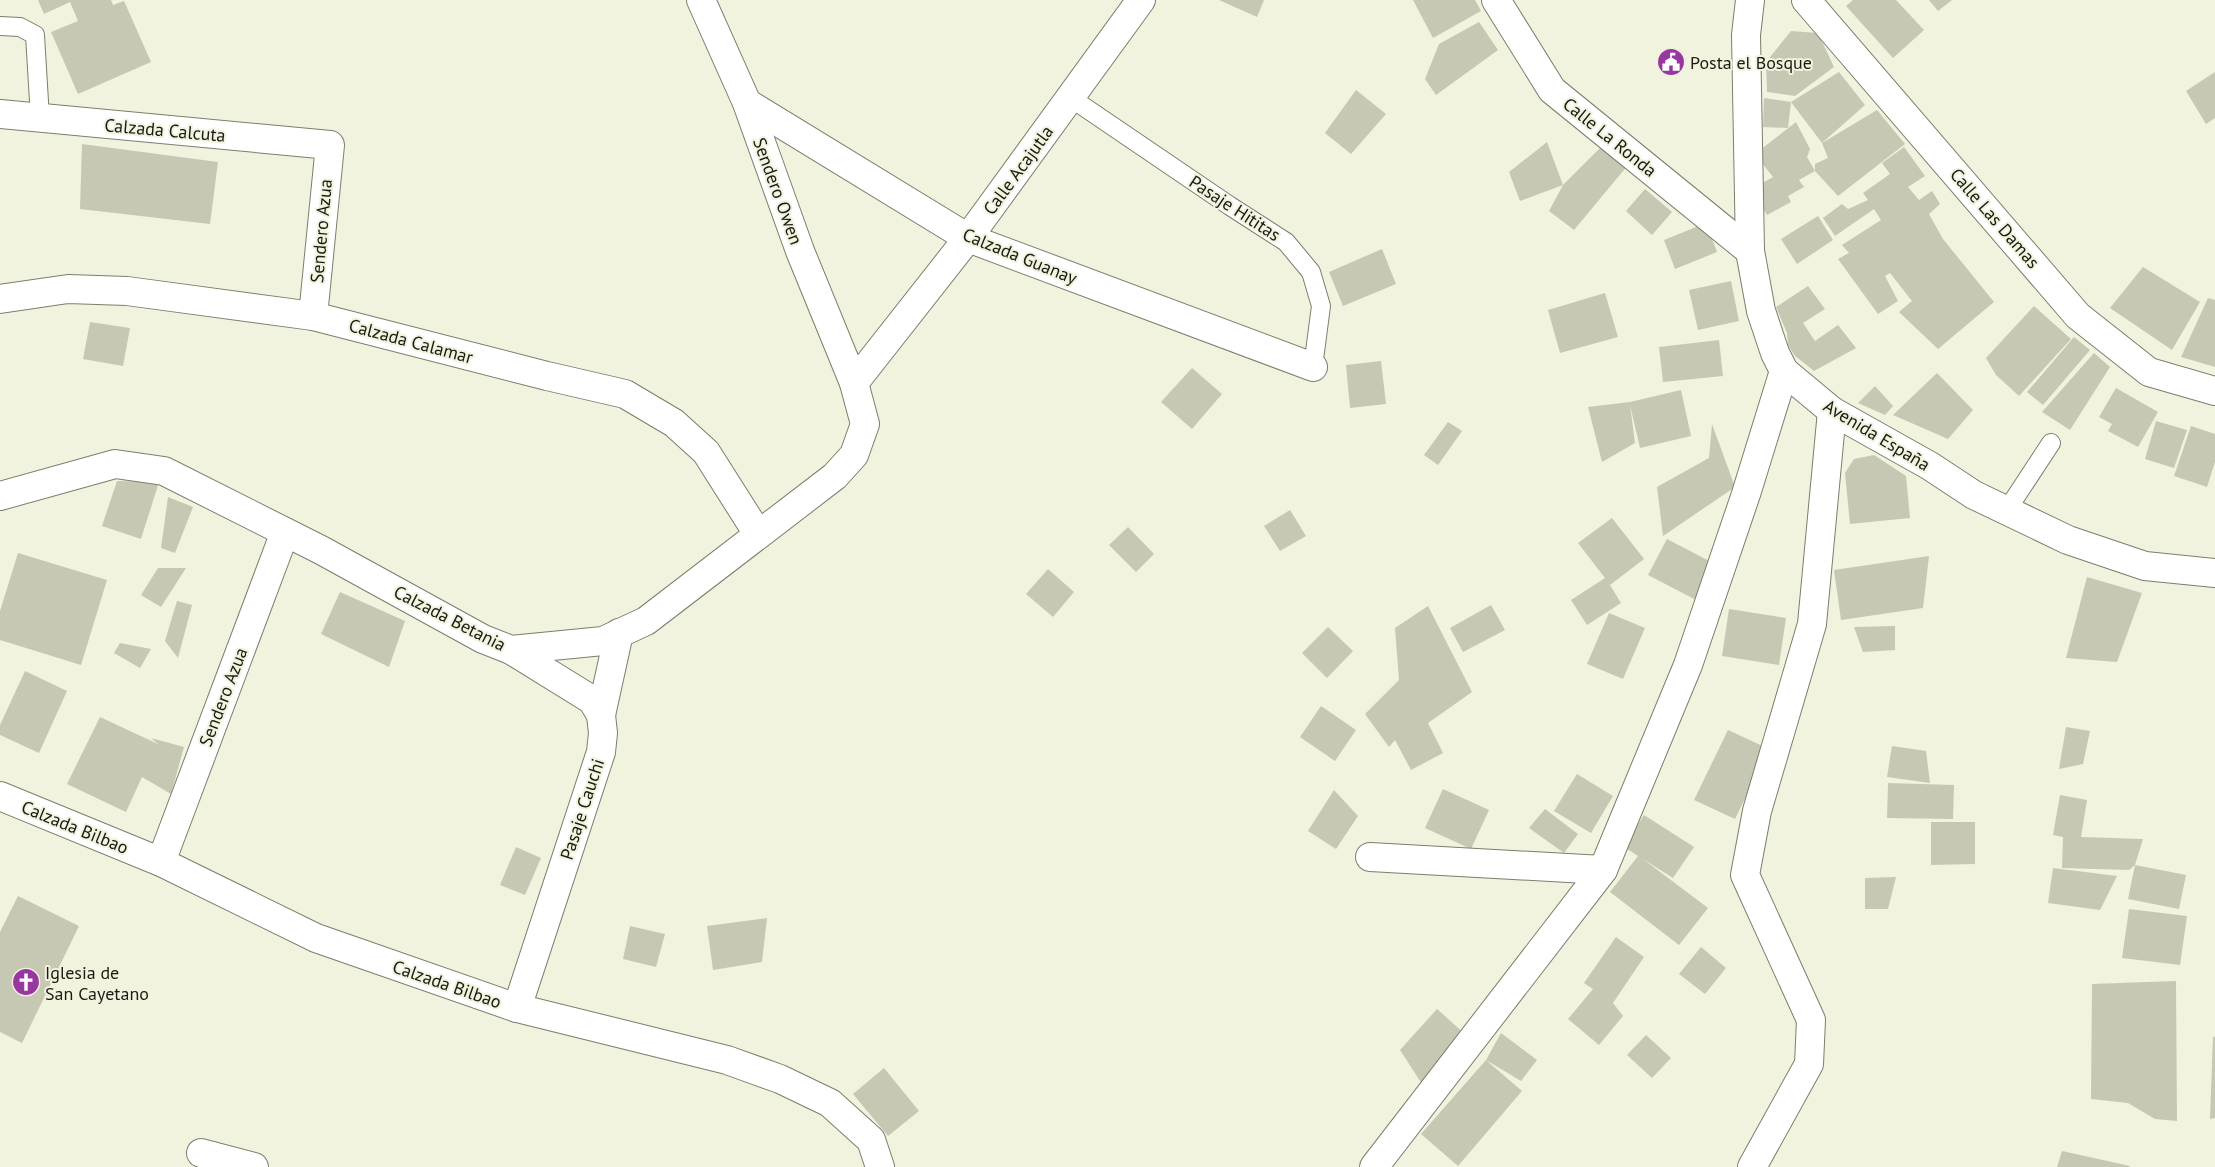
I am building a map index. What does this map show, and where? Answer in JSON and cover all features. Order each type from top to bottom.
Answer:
[{"type":"street","name":"Sendero Owen","points":[[701,0],[747,103],[800,251],[854,383]]},
{"type":"street","name":"Calle Acajutla","points":[[854,383],[968,238],[1141,0]]},
{"type":"street","name":"Calle La Ronda","points":[[1496,0],[1552,90],[1750,251]]},
{"type":"street","name":"Avenida España","points":[[1750,0],[1746,35],[1750,251],[1762,310],[1775,353],[1784,371],[1832,411],[1930,466],[1974,495],[2068,540],[2145,566],[2215,573]]},
{"type":"street","name":"Calle Las Damas","points":[[1821,5],[2078,316],[2149,372],[2215,391]]},
{"type":"street","name":"Calzada Guanay","points":[[747,103],[968,238],[1313,367]]},
{"type":"street","name":"Calzada Calcuta","points":[[0,114],[330,146]]},
{"type":"street","name":"Sendero Azua","points":[[313,316],[330,146]]},
{"type":"street","name":"Calzada Calamar","points":[[0,299],[68,290],[126,291],[313,316],[546,376],[625,394],[674,423],[706,452],[758,534]]},
{"type":"street","points":[[1374,1167],[1603,870],[1688,665],[1746,494],[1784,371]]},
{"type":"street","name":"Calzada Betania","points":[[0,496],[115,464],[164,471],[285,532],[483,639],[511,650],[603,641],[646,621],[835,476],[854,455],[865,424],[854,383]]},
{"type":"street","points":[[1752,1167],[1809,1064],[1811,1020],[1745,875],[1756,811],[1812,624],[1832,411]]},
{"type":"street","name":"Sendero Azua","points":[[161,862],[285,532]]},
{"type":"street","name":"Pasaje Cauchi","points":[[517,1008],[601,752],[603,733],[601,715],[620,633]]},
{"type":"street","points":[[511,650],[592,700],[601,715]]},
{"type":"street","name":"Calzada Bilbao","points":[[0,796],[161,862],[316,938],[517,1008],[727,1060],[780,1080],[830,1103],[871,1140],[880,1167]]},
{"type":"street","points":[[1370,857],[1603,870]]},
{"type":"street","points":[[200,1153],[254,1167]]},
{"type":"lane","points":[[0,26],[20,27],[35,35],[40,118]]},
{"type":"lane","name":"Pasaje Hititas","points":[[1071,98],[1286,242],[1311,272],[1321,306],[1313,367]]},
{"type":"lane","points":[[2006,510],[2051,443]]},
{"type":"building","points":[[38,0],[111,0],[113,5],[124,1],[151,62],[78,94],[51,32],[78,21],[70,2],[44,14]]},
{"type":"building","points":[[1219,0],[1264,0],[1257,17]]},
{"type":"building","points":[[1413,0],[1475,0],[1481,11],[1433,38]]},
{"type":"building","points":[[1853,0],[1896,0],[1924,30],[1893,58],[1846,6]]},
{"type":"building","points":[[1929,0],[1952,0],[1938,11]]},
{"type":"building","points":[[1479,22],[1498,50],[1436,95],[1425,79],[1439,44]]},
{"type":"building","points":[[1791,31],[1818,33],[1834,67],[1795,96],[1767,92],[1766,62]]},
{"type":"building","points":[[1839,72],[1865,105],[1822,143],[1791,102]]},
{"type":"building","points":[[2215,72],[2215,118],[2206,124],[2186,91]]},
{"type":"building","points":[[1356,90],[1386,114],[1351,154],[1325,133]]},
{"type":"building","points":[[1764,98],[1791,102],[1788,128],[1763,127]]},
{"type":"building","points":[[1877,110],[1905,144],[1838,196],[1815,171],[1815,164],[1828,158],[1822,143]]},
{"type":"building","points":[[1796,122],[1810,149],[1807,157],[1815,171],[1799,180],[1804,187],[1788,196],[1791,202],[1767,215],[1752,189],[1773,177],[1755,154]]},
{"type":"building","points":[[1609,139],[1633,159],[1574,230],[1549,211],[1563,185]]},
{"type":"building","points":[[1547,142],[1563,185],[1520,201],[1509,172]]},
{"type":"building","points":[[82,144],[218,162],[210,224],[80,209]]},
{"type":"building","points":[[1904,147],[1925,176],[1908,187],[1919,200],[1932,191],[1940,204],[1929,214],[1943,239],[1994,302],[1938,349],[1899,312],[1912,301],[1890,273],[1885,276],[1898,301],[1878,314],[1838,259],[1849,253],[1842,245],[1881,220],[1874,209],[1835,236],[1823,218],[1842,204],[1848,209],[1868,200],[1863,193],[1890,174],[1882,163]]},
{"type":"building","points":[[1645,189],[1672,212],[1652,235],[1626,211]]},
{"type":"building","points":[[1818,216],[1833,240],[1797,264],[1781,239]]},
{"type":"building","points":[[1706,223],[1717,252],[1675,269],[1664,240]]},
{"type":"building","points":[[1382,249],[1396,284],[1343,306],[1329,272]]},
{"type":"building","points":[[2143,267],[2200,302],[2172,350],[2110,308]]},
{"type":"building","points":[[1731,281],[1739,321],[1698,330],[1689,290]]},
{"type":"building","points":[[1808,286],[1825,309],[1803,323],[1815,341],[1838,325],[1856,348],[1814,371],[1795,356],[1788,345],[1787,333],[1776,307]]},
{"type":"building","points":[[1605,293],[1618,337],[1560,353],[1548,310]]},
{"type":"building","points":[[2208,298],[2215,300],[2215,367],[2181,357]]},
{"type":"building","points":[[2034,306],[2071,339],[2019,396],[1996,375],[1986,358]]},
{"type":"building","points":[[90,322],[130,328],[123,366],[83,359]]},
{"type":"building","points":[[2074,337],[2090,350],[2043,405],[2027,392]]},
{"type":"building","points":[[1719,340],[1723,376],[1663,382],[1659,347]]},
{"type":"building","points":[[2094,353],[2110,367],[2070,430],[2042,412]]},
{"type":"building","points":[[1381,361],[1386,404],[1350,408],[1346,365]]},
{"type":"building","points":[[1192,368],[1222,394],[1192,429],[1161,402]]},
{"type":"building","points":[[1937,373],[1973,410],[1948,439],[1893,415]]},
{"type":"building","points":[[1875,386],[1893,406],[1885,415],[1858,403]]},
{"type":"building","points":[[2116,388],[2158,412],[2138,447],[2108,431],[2112,424],[2099,417]]},
{"type":"building","points":[[1681,390],[1691,436],[1640,448],[1630,405],[1635,443],[1602,462],[1588,407],[1630,402]]},
{"type":"building","points":[[2156,421],[2187,430],[2174,468],[2145,459]]},
{"type":"building","points":[[1448,422],[1462,431],[1438,465],[1424,455]]},
{"type":"building","points":[[1712,424],[1735,487],[1663,536],[1657,487],[1709,458]]},
{"type":"building","points":[[2191,426],[2215,434],[2215,462],[2207,487],[2174,476]]},
{"type":"building","points":[[1874,455],[1906,476],[1910,518],[1850,524],[1845,473],[1854,459]]},
{"type":"building","points":[[117,481],[159,482],[141,539],[102,526]]},
{"type":"building","points":[[168,497],[193,507],[175,553],[161,548]]},
{"type":"building","points":[[1290,510],[1306,536],[1280,551],[1264,526]]},
{"type":"building","points":[[1612,518],[1644,559],[1610,585],[1621,603],[1587,625],[1571,600],[1605,578],[1578,543]]},
{"type":"building","points":[[1128,527],[1154,554],[1136,572],[1109,545]]},
{"type":"building","points":[[1667,539],[1717,565],[1698,601],[1648,575]]},
{"type":"building","points":[[18,553],[107,580],[81,665],[0,640],[0,611]]},
{"type":"building","points":[[1929,556],[1923,608],[1841,620],[1834,570]]},
{"type":"building","points":[[158,568],[186,568],[161,607],[141,595]]},
{"type":"building","points":[[1048,569],[1074,592],[1053,617],[1026,594]]},
{"type":"building","points":[[2087,577],[2142,593],[2117,662],[2066,658]]},
{"type":"building","points":[[340,592],[405,621],[389,667],[321,634]]},
{"type":"building","points":[[177,601],[192,605],[178,658],[165,641]]},
{"type":"building","points":[[1491,605],[1505,630],[1463,652],[1450,628]]},
{"type":"building","points":[[1428,606],[1472,692],[1428,723],[1443,753],[1411,770],[1395,740],[1389,747],[1365,714],[1399,680],[1395,628]]},
{"type":"building","points":[[1729,609],[1786,618],[1779,665],[1722,656]]},
{"type":"building","points":[[1609,613],[1645,628],[1623,679],[1587,664]]},
{"type":"building","points":[[1895,626],[1895,650],[1863,652],[1854,627]]},
{"type":"building","points":[[1328,627],[1353,651],[1327,678],[1302,653]]},
{"type":"building","points":[[120,643],[151,649],[140,668],[114,653]]},
{"type":"building","points":[[25,671],[67,691],[39,753],[0,735],[0,725]]},
{"type":"building","points":[[1321,706],[1356,730],[1335,761],[1300,737]]},
{"type":"building","points":[[100,717],[158,744],[151,738],[184,747],[171,794],[142,777],[126,812],[67,784]]},
{"type":"building","points":[[2066,727],[2090,731],[2083,764],[2059,769]]},
{"type":"building","points":[[1728,730],[1769,749],[1735,819],[1694,800]]},
{"type":"building","points":[[1892,746],[1926,751],[1930,783],[1887,777]]},
{"type":"building","points":[[1577,774],[1613,796],[1591,833],[1554,811]]},
{"type":"building","points":[[1888,783],[1954,785],[1953,819],[1887,818]]},
{"type":"building","points":[[1443,789],[1489,810],[1471,849],[1425,828]]},
{"type":"building","points":[[1334,790],[1358,816],[1336,849],[1308,831]]},
{"type":"building","points":[[2060,795],[2087,800],[2081,837],[2143,839],[2135,865],[2129,870],[2062,868],[2063,837],[2053,835]]},
{"type":"building","points":[[1545,809],[1578,834],[1564,853],[1529,828]]},
{"type":"building","points":[[1644,815],[1694,847],[1673,878],[1643,859],[1708,908],[1679,945],[1610,892],[1638,856],[1624,847]]},
{"type":"building","points":[[1931,822],[1975,822],[1975,864],[1931,865]]},
{"type":"building","points":[[516,847],[541,858],[525,895],[500,885]]},
{"type":"building","points":[[2135,865],[2186,875],[2179,909],[2128,899]]},
{"type":"building","points":[[2053,868],[2117,876],[2100,910],[2048,903]]},
{"type":"building","points":[[1896,877],[1888,909],[1865,909],[1865,878]]},
{"type":"building","name":"Iglesia de San Cayetano","points":[[18,896],[79,926],[22,1043],[0,1032],[0,932]]},
{"type":"building","points":[[2129,909],[2187,916],[2180,965],[2122,958]]},
{"type":"building","points":[[767,918],[762,962],[713,970],[707,926]]},
{"type":"building","points":[[630,926],[665,934],[656,967],[623,959]]},
{"type":"building","points":[[1616,937],[1644,957],[1613,1003],[1623,1016],[1599,1045],[1568,1019],[1593,989],[1584,983]]},
{"type":"building","points":[[1701,947],[1726,968],[1705,994],[1679,974]]},
{"type":"building","points":[[2176,981],[2177,1121],[2155,1119],[2128,1103],[2091,1099],[2092,984]]},
{"type":"building","points":[[1437,1009],[1466,1035],[1422,1084],[1400,1050]]},
{"type":"building","points":[[1501,1033],[1537,1060],[1521,1081],[1486,1060]]},
{"type":"building","points":[[1646,1035],[1671,1058],[1652,1078],[1627,1055]]},
{"type":"building","points":[[2213,1037],[2215,1037],[2215,1118],[2210,1119]]},
{"type":"building","points":[[1486,1060],[1522,1091],[1458,1166],[1421,1134]]},
{"type":"building","points":[[884,1068],[919,1111],[888,1136],[853,1094]]},
{"type":"building","points":[[2062,1151],[2130,1166],[2130,1167],[2057,1167]]},
{"type":"place","name":"Posta el Bosque","points":[[1671,62]]},
{"type":"place","name":"Iglesia de San Cayetano","points":[[26,982]]}]
